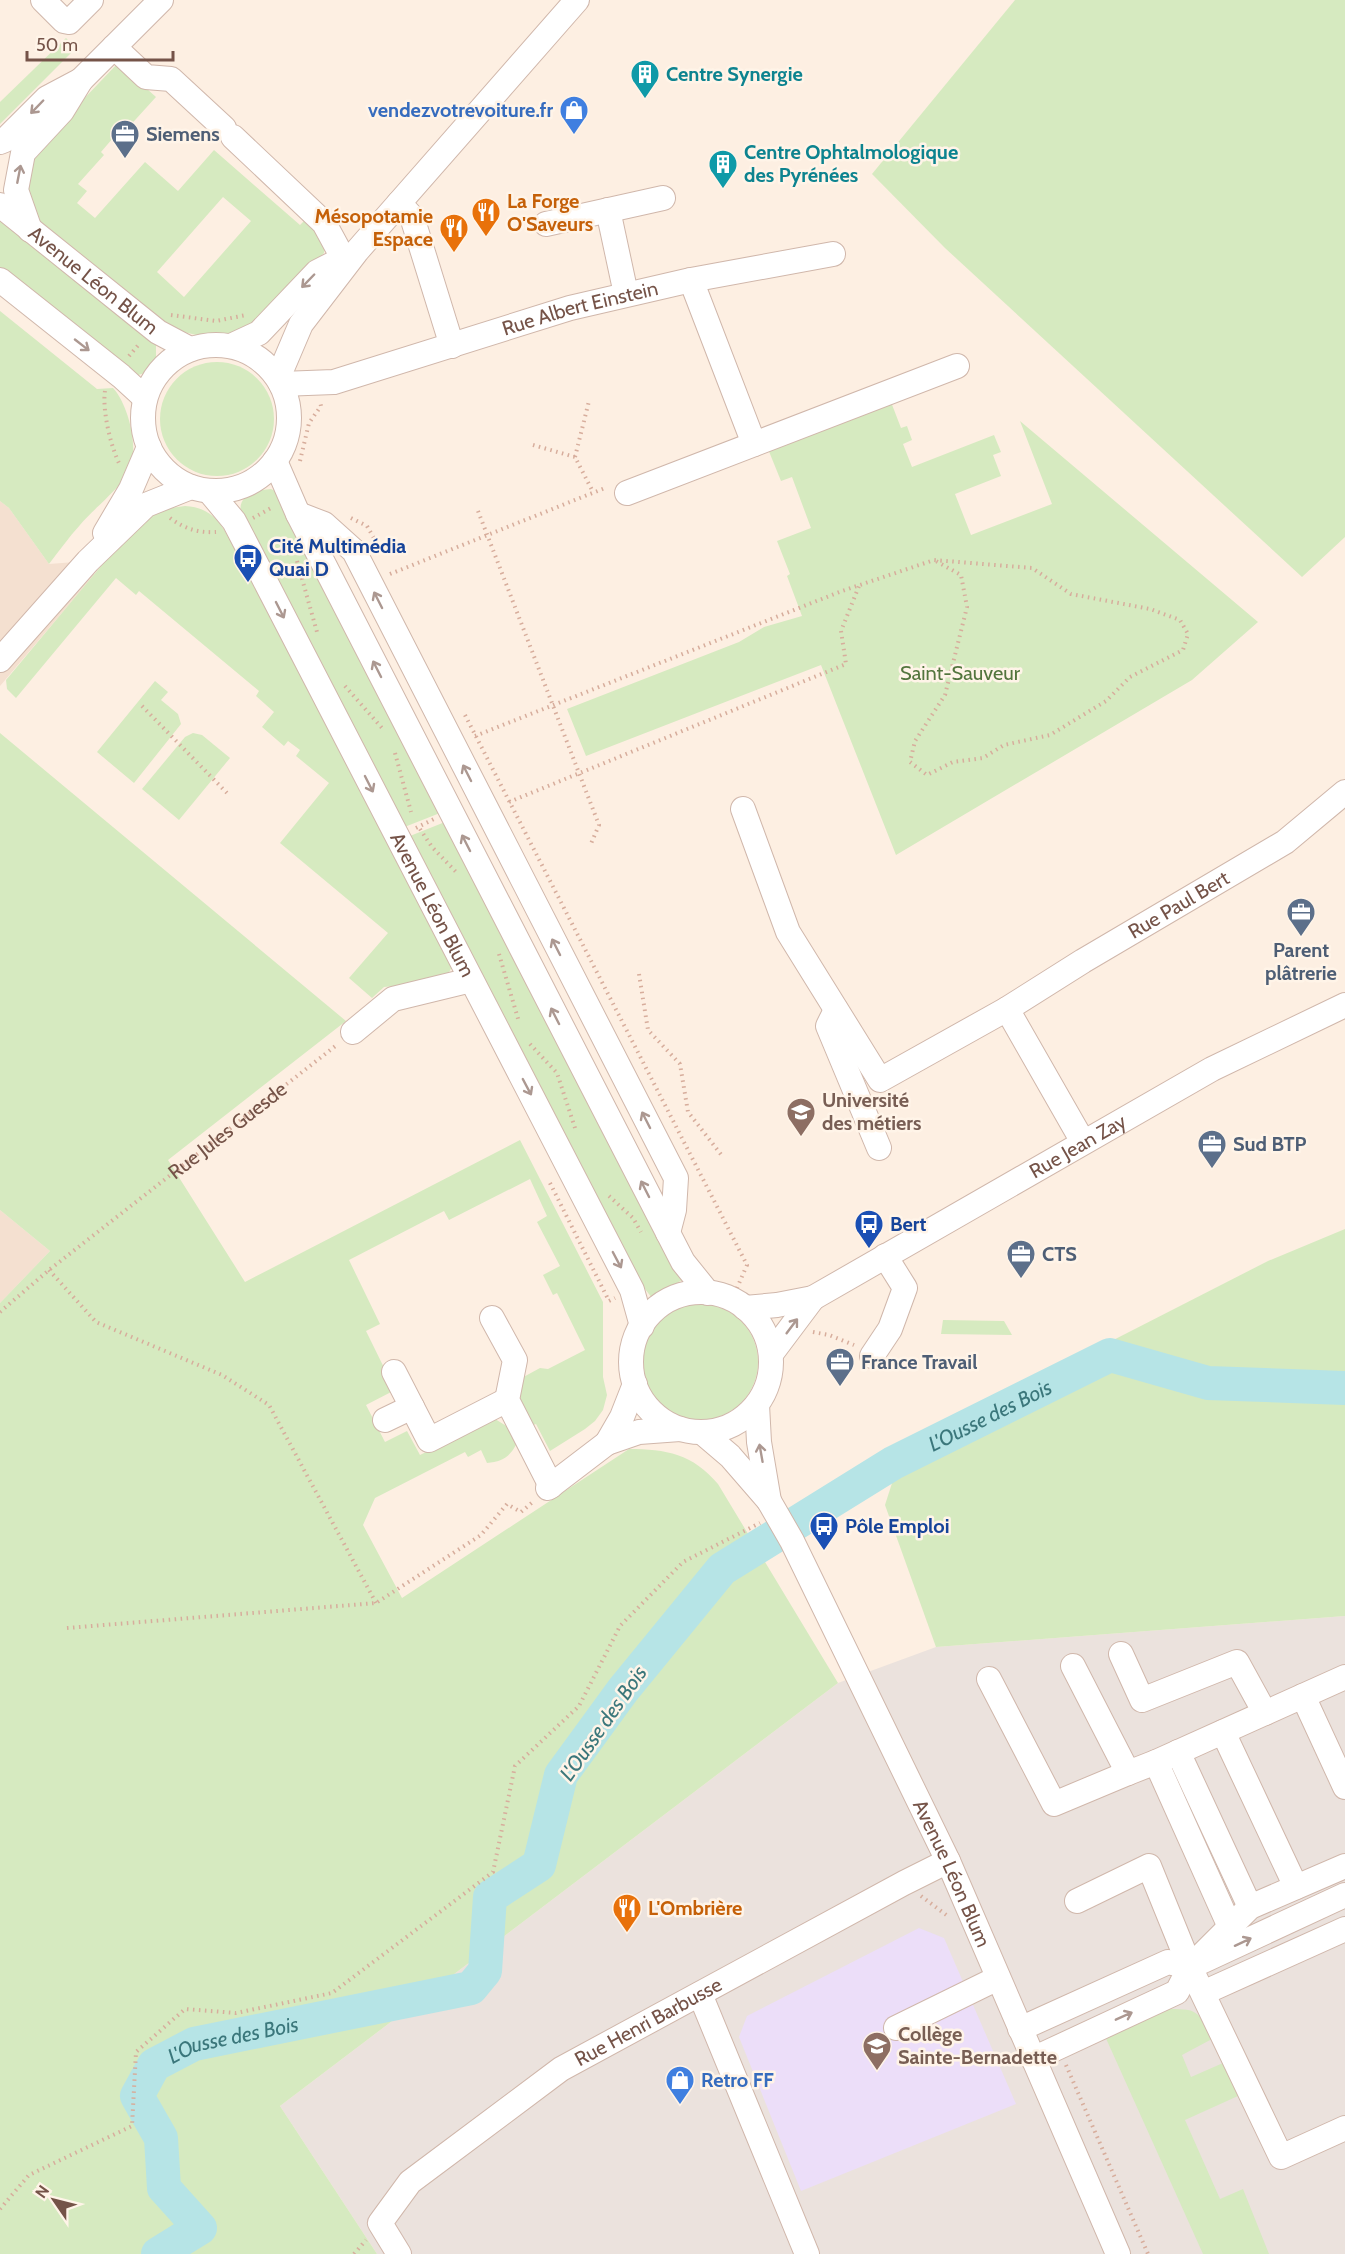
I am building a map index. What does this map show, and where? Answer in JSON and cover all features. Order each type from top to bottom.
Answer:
[{"type":"street","points":[[43,0],[64,21],[69,22],[91,0]]},
{"type":"street","points":[[30,230],[16,190],[23,153],[62,111],[81,80],[161,0]]},
{"type":"street","points":[[279,381],[301,324],[350,255],[399,203],[578,0]]},
{"type":"street","points":[[114,47],[146,77],[171,79],[324,223],[350,255]]},
{"type":"street","points":[[0,142],[5,140],[47,98],[81,80]]},
{"type":"street","points":[[546,224],[663,198]]},
{"type":"street","points":[[399,203],[412,217],[452,346]]},
{"type":"street","name":"Avenue Léon Blum","points":[[0,205],[153,327],[190,349]]},
{"type":"street","points":[[608,210],[626,294]]},
{"type":"street","name":"Rue Albert Einstein","points":[[289,421],[306,400],[325,388],[570,308],[691,280],[833,254]]},
{"type":"street","points":[[231,346],[259,333],[317,272],[350,255]]},
{"type":"street","points":[[0,280],[116,372],[145,398]]},
{"type":"street","points":[[691,280],[754,444]]},
{"type":"street","points":[[0,660],[88,561],[146,506],[200,489],[234,489],[256,478],[275,461],[285,442],[289,421],[288,402],[279,381],[265,363],[249,352],[231,346],[210,345],[190,349],[170,360],[155,377],[145,398],[143,423],[149,447],[159,464],[174,478],[200,489]]},
{"type":"street","points":[[616,490],[754,444],[957,366]]},
{"type":"street","name":"Rue Albert Einstein","points":[[279,381],[325,388]]},
{"type":"street","points":[[88,561],[135,480],[149,447]]},
{"type":"street","points":[[275,461],[282,508],[394,726],[683,1262],[708,1293]]},
{"type":"street","name":"Avenue Léon Blum","points":[[200,489],[236,526],[632,1290],[642,1326]]},
{"type":"street","points":[[282,508],[324,524],[354,551],[676,1178],[674,1210],[668,1233]]},
{"type":"street","points":[[394,726],[415,672]]},
{"type":"street","name":"Rue Paul Bert","points":[[836,1010],[880,1080],[1007,1009],[1083,961],[1285,842],[1345,792]]},
{"type":"street","points":[[743,809],[788,932],[836,1010],[828,1026],[879,1148]]},
{"type":"street","points":[[353,1032],[393,999],[471,980]]},
{"type":"street","name":"Rue Jean Zay","points":[[745,1308],[813,1298],[1212,1069],[1345,1005]]},
{"type":"street","points":[[1007,1009],[1083,1142]]},
{"type":"street","points":[[867,1352],[890,1329],[905,1288],[885,1256]]},
{"type":"street","points":[[492,1318],[515,1360],[507,1400],[549,1487],[607,1443],[639,1432],[691,1431],[724,1429],[742,1419],[757,1405],[768,1381],[771,1354],[758,1321],[745,1308],[732,1300],[708,1293],[688,1294],[670,1300],[654,1311],[642,1326],[634,1344],[631,1364],[635,1384],[644,1404],[660,1420],[691,1431]]},
{"type":"street","name":"Rue Jean Zay","points":[[771,1354],[813,1298]]},
{"type":"street","points":[[394,1372],[429,1440],[507,1400]]},
{"type":"street","points":[[607,1443],[622,1417],[635,1384]]},
{"type":"street","name":"Avenue Léon Blum","points":[[757,1405],[759,1442],[773,1508]]},
{"type":"street","points":[[385,1420],[412,1407]]},
{"type":"street","name":"Avenue Léon Blum","points":[[691,1431],[730,1456],[773,1508],[792,1541],[948,1862],[1118,2254]]},
{"type":"street","points":[[1121,1654],[1142,1701],[1237,1662],[1265,1713]]},
{"type":"street","points":[[1073,1666],[1128,1773]]},
{"type":"street","points":[[989,1679],[1054,1804],[1156,1762],[1345,1677]]},
{"type":"street","points":[[1303,1696],[1345,1786]]},
{"type":"street","points":[[1223,1732],[1296,1887]]},
{"type":"street","points":[[1178,1752],[1250,1907]]},
{"type":"street","points":[[1156,1762],[1230,1927]]},
{"type":"street","name":"Rue Henri Barbusse","points":[[399,2254],[381,2223],[410,2182],[561,2069],[903,1883],[948,1862]]},
{"type":"street","points":[[1077,1901],[1149,1866],[1190,1967],[1281,2157],[1345,2128]]},
{"type":"street","points":[[1033,2059],[1177,1992],[1190,1967],[1250,1907],[1345,1866]]},
{"type":"street","points":[[1020,2029],[1168,1962],[1190,1967],[1345,1895]]},
{"type":"street","points":[[1203,1993],[1345,1929]]},
{"type":"street","points":[[896,2028],[998,1978]]},
{"type":"street","points":[[700,1994],[807,2254]]},
{"type":"street","points":[[1069,2007],[1082,2035]]},
{"type":"path","points":[[135,480],[115,456],[104,402],[108,381],[153,327],[159,320],[169,315],[216,321],[243,315],[253,317],[265,327]]},
{"type":"path","points":[[301,467],[299,458],[309,423],[321,406],[325,388]]},
{"type":"path","points":[[589,401],[575,458],[593,492]]},
{"type":"path","points":[[532,445],[575,458]]},
{"type":"path","points":[[369,582],[593,492],[616,490]]},
{"type":"path","points":[[156,501],[179,525],[192,530],[216,532],[229,530],[282,508]]},
{"type":"path","points":[[478,511],[599,825],[590,846]]},
{"type":"path","points":[[294,551],[320,641]]},
{"type":"path","points":[[476,736],[859,585],[934,560],[1032,568],[1071,594],[1150,609],[1180,620],[1188,634],[1183,650],[1130,677],[1106,702],[1050,735],[1004,745],[984,758],[953,762],[927,775],[910,762],[915,741],[945,694],[967,607],[961,575],[934,560]]},
{"type":"path","points":[[510,802],[846,664],[841,631],[859,585]]},
{"type":"path","points":[[340,677],[345,686],[394,726]]},
{"type":"path","points":[[142,706],[227,793]]},
{"type":"path","points":[[393,750],[412,816]]},
{"type":"path","points":[[415,821],[432,847],[462,878]]},
{"type":"path","points":[[495,945],[522,1031]]},
{"type":"path","points":[[639,974],[648,1030],[680,1064],[688,1112],[723,1156]]},
{"type":"path","name":"Rue Jules Guesde","points":[[0,1312],[49,1270],[353,1032]]},
{"type":"path","points":[[525,1039],[557,1072],[579,1141]]},
{"type":"path","points":[[605,1192],[633,1218],[644,1236]]},
{"type":"path","points":[[49,1270],[96,1322],[222,1375],[268,1405],[376,1603]]},
{"type":"path","points":[[792,1326],[800,1330],[830,1335],[867,1352]]},
{"type":"path","points":[[67,1628],[376,1603],[481,1535],[507,1504],[520,1512],[549,1487]]},
{"type":"path","points":[[0,2209],[29,2175],[132,2126],[136,2052],[185,2008],[236,2013],[332,1994],[493,1872],[514,1766],[579,1706],[620,1626],[683,1562],[773,1508]]},
{"type":"path","points":[[903,1883],[956,1923]]},
{"type":"path","points":[[1058,2047],[1148,2254]]},
{"type":"shaded area","points":[[0,501],[9,508],[49,564],[88,561],[94,575],[0,686]]},
{"type":"shaded area","points":[[0,1210],[50,1251],[0,1303]]},
{"type":"shaded area","points":[[1345,1616],[1345,2254],[377,2254],[280,2106],[838,1683],[936,1647]]},
{"type":"shaded area","name":"Collège Sainte-Bernadette","points":[[919,1928],[944,1938],[1016,2104],[801,2191],[739,2037],[747,2016]]},
{"type":"green space","points":[[1015,0],[1345,0],[1345,537],[1302,577],[945,248],[872,174]]},
{"type":"green space","points":[[66,38],[76,48],[0,124],[0,102]]},
{"type":"green space","points":[[118,63],[156,97],[116,141],[113,138],[101,152],[104,155],[78,184],[87,191],[77,203],[95,218],[145,162],[178,191],[214,150],[300,225],[309,216],[325,245],[324,253],[254,330],[228,336],[196,335],[180,331],[35,217],[23,190],[38,147]],"holes":[[[223,197],[251,221],[184,297],[157,272]]]},
{"type":"green space","points":[[0,217],[156,343],[156,359],[148,372],[135,376],[0,269]]},
{"type":"green space","points":[[0,311],[97,389],[113,388],[123,404],[130,425],[133,457],[128,473],[116,489],[76,530],[49,564],[9,508],[0,501]]},
{"type":"green space","points":[[217,362],[239,366],[258,378],[270,397],[274,419],[270,441],[258,460],[239,472],[217,476],[195,472],[176,460],[164,441],[160,419],[164,397],[176,378],[195,366]]},
{"type":"green space","name":"Saint-Sauveur","points":[[891,402],[901,428],[907,426],[912,440],[903,444],[912,467],[994,435],[1001,452],[993,455],[1001,476],[955,494],[971,535],[1052,504],[1020,421],[1258,622],[1192,680],[896,855],[821,665],[586,756],[567,709],[739,642],[764,627],[802,616],[787,576],[790,574],[777,541],[811,528],[792,477],[781,481],[768,449]]},
{"type":"green space","points":[[271,489],[275,491],[440,813],[402,828],[241,513],[242,502],[245,498],[254,492]]},
{"type":"green space","points":[[185,506],[207,512],[215,518],[231,543],[453,965],[447,976],[437,982],[384,987],[372,998],[349,978],[388,933],[280,843],[329,783],[296,756],[300,750],[288,741],[284,746],[262,727],[274,712],[256,696],[259,691],[139,591],[136,595],[116,578],[16,698],[7,689],[6,680],[142,517]]},
{"type":"green space","points":[[155,681],[168,692],[161,700],[178,714],[181,724],[134,783],[97,752]]},
{"type":"green space","points":[[0,733],[346,1021],[168,1160],[245,1282],[520,1140],[603,1302],[603,1377],[607,1395],[603,1410],[585,1429],[550,1451],[536,1424],[531,1426],[515,1396],[518,1380],[540,1368],[548,1369],[585,1350],[557,1293],[553,1295],[543,1275],[560,1266],[537,1222],[547,1216],[530,1179],[449,1220],[444,1211],[349,1260],[380,1324],[366,1331],[395,1390],[366,1405],[385,1442],[407,1431],[420,1455],[495,1419],[508,1427],[517,1443],[501,1460],[487,1463],[481,1450],[468,1457],[465,1452],[375,1498],[363,1525],[402,1598],[629,1449],[667,1452],[699,1466],[718,1484],[838,1683],[280,2106],[377,2254],[0,2254],[0,1303],[50,1251],[0,1210]]},
{"type":"green space","points":[[193,733],[202,735],[230,758],[179,820],[142,789],[185,737]]},
{"type":"green space","points":[[445,822],[682,1280],[652,1298],[645,1289],[641,1291],[405,838]]},
{"type":"green space","points":[[1345,1229],[1345,1616],[936,1647],[885,1505],[893,1480],[937,1430],[1268,1261]]},
{"type":"green space","points":[[700,1304],[722,1309],[741,1321],[753,1340],[758,1362],[753,1384],[741,1403],[722,1415],[700,1420],[678,1415],[659,1403],[647,1384],[642,1362],[647,1340],[659,1321],[678,1309]]},
{"type":"green space","points":[[943,1320],[1004,1321],[1012,1335],[941,1334]]},
{"type":"green space","points":[[1165,2009],[1184,2009],[1195,2013],[1212,2039],[1182,2055],[1191,2077],[1223,2063],[1238,2096],[1185,2120],[1220,2199],[1243,2189],[1269,2254],[1203,2254],[1104,2034]]},
{"type":"waterway","name":"L'Ousse des Bois","points":[[158,2254],[200,2228],[164,2188],[161,2138],[137,2096],[154,2065],[194,2044],[471,1988],[485,1971],[490,1897],[539,1865],[561,1775],[623,1690],[722,1569],[893,1463],[1110,1355],[1208,1383],[1345,1388]]},
{"type":"place","name":"Centre Synergie","points":[[645,100]]},
{"type":"place","name":"vendezvotrevoiture.fr","points":[[574,136]]},
{"type":"place","name":"Siemens","points":[[125,160]]},
{"type":"place","name":"Centre Ophtalmologique des Pyrénées","points":[[723,190]]},
{"type":"place","name":"La Forge O'Saveurs","points":[[486,238]]},
{"type":"place","name":"Mésopotamie Espace","points":[[454,254]]},
{"type":"place","name":"Cité Multimédia Quai D","points":[[248,584]]},
{"type":"place","name":"Parent plâtrerie","points":[[1301,938]]},
{"type":"place","name":"Université des métiers","points":[[801,1138]]},
{"type":"place","name":"Sud BTP","points":[[1212,1170]]},
{"type":"place","name":"Bert","points":[[869,1250]]},
{"type":"place","name":"CTS","points":[[1021,1280]]},
{"type":"place","name":"France Travail","points":[[840,1388]]},
{"type":"place","name":"Pôle Emploi","points":[[824,1552]]},
{"type":"place","name":"L'Ombrière","points":[[627,1934]]},
{"type":"place","name":"Collège Sainte-Bernadette","points":[[877,2072]]},
{"type":"place","name":"Retro FF","points":[[680,2106]]}]
